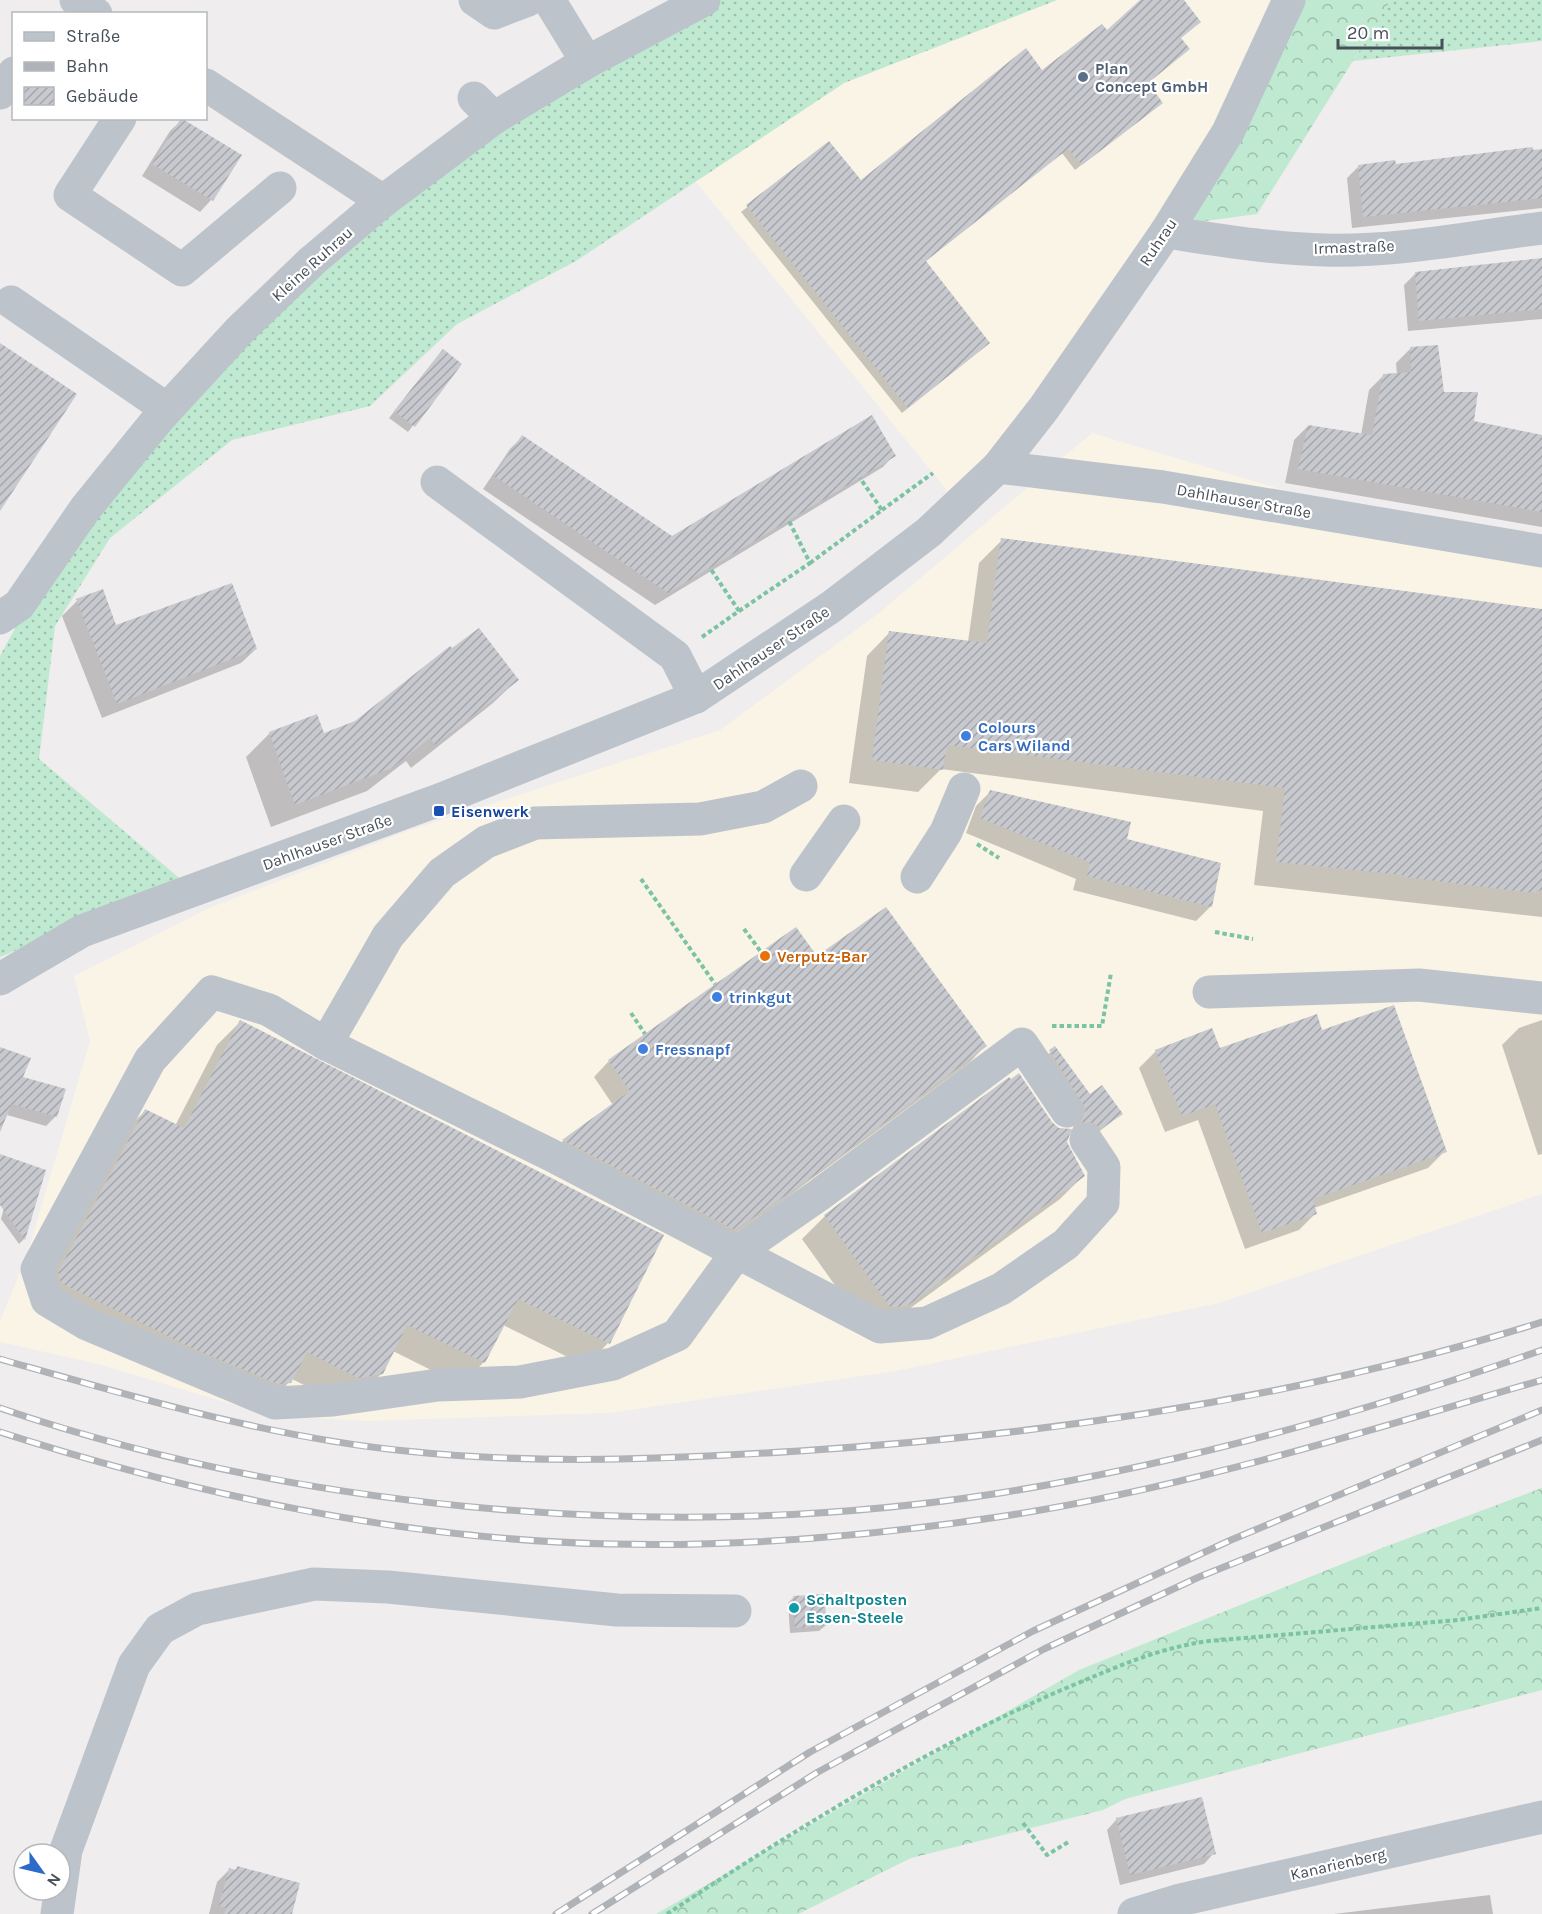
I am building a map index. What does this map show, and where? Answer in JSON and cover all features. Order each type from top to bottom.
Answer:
[{"type":"street","points":[[76,0],[93,12]]},
{"type":"street","points":[[475,0],[494,13],[528,0]]},
{"type":"street","points":[[549,0],[587,62]]},
{"type":"street","name":"Kleine Ruhrau","points":[[0,618],[19,604],[85,509],[167,409],[238,331],[312,261],[383,201],[484,108],[587,62],[704,0]]},
{"type":"street","name":"Ruhrau","points":[[998,467],[1057,390],[1166,231],[1228,132],[1288,0]]},
{"type":"street","points":[[0,93],[12,76]]},
{"type":"street","points":[[207,86],[383,201]]},
{"type":"street","points":[[119,120],[70,195],[182,270],[279,188]]},
{"type":"street","name":"Irmastraße","points":[[1166,231],[1243,243],[1325,250],[1391,247],[1542,228]]},
{"type":"street","points":[[11,302],[167,409]]},
{"type":"street","name":"Dahlhauser Straße","points":[[0,979],[82,931],[439,800],[696,697],[821,614],[930,532],[998,467],[1163,487],[1542,551]]},
{"type":"street","points":[[437,482],[675,656],[696,697]]},
{"type":"street","points":[[326,1044],[388,936],[442,873],[486,842],[535,823],[700,819],[764,807],[801,786]]},
{"type":"street","points":[[917,877],[946,832],[964,789]]},
{"type":"street","points":[[806,874],[844,821]]},
{"type":"street","points":[[1209,992],[1419,985],[1542,998]]},
{"type":"street","points":[[1067,1111],[1022,1044],[819,1195],[738,1251],[677,1335],[613,1364],[519,1382],[438,1385],[333,1400],[275,1403],[87,1324],[47,1300],[37,1269],[150,1060],[212,992],[269,1010],[326,1044],[551,1155],[738,1251],[880,1327],[927,1323],[1001,1289],[1066,1244],[1103,1203],[1104,1167],[1086,1140]]},
{"type":"street","points":[[57,1914],[66,1850],[134,1665],[160,1629],[197,1609],[314,1584],[388,1587],[617,1610],[735,1611]]},
{"type":"street","name":"Kanarienberg","points":[[1134,1914],[1191,1898],[1542,1816]]},
{"type":"path","points":[[675,656],[810,563],[933,473]]},
{"type":"path","points":[[860,478],[882,510]]},
{"type":"path","points":[[789,521],[810,563]]},
{"type":"path","points":[[710,568],[739,611]]},
{"type":"path","points":[[989,849],[999,858]]},
{"type":"path","points":[[641,879],[716,984]]},
{"type":"path","points":[[744,929],[761,952]]},
{"type":"path","points":[[1215,932],[1253,939]]},
{"type":"path","points":[[1048,1026],[1102,1026],[1111,973]]},
{"type":"path","points":[[631,1013],[645,1034]]},
{"type":"path","points":[[667,1914],[812,1821],[982,1726],[1140,1656],[1172,1647],[1209,1641],[1458,1620],[1542,1608]]},
{"type":"path","points":[[1023,1823],[1047,1855],[1070,1841]]},
{"type":"shaded area","points":[[1057,0],[1283,0],[1164,227],[954,499],[696,182],[844,83]]},
{"type":"shaded area","points":[[1092,433],[1542,567],[1542,1194],[1219,1303],[896,1371],[609,1413],[367,1421],[271,1416],[98,1364],[0,1342],[0,1321],[27,1255],[90,1041],[74,976],[209,908],[410,830],[720,730],[879,613]]},
{"type":"green space","points":[[711,0],[1057,0],[844,83],[576,261],[457,324],[370,406],[232,440],[110,538],[55,626],[39,759],[191,888],[53,935],[0,957],[0,656],[25,610],[165,423],[388,203]]},
{"type":"green space","points":[[1295,0],[1391,0],[1257,214],[1175,225]]},
{"type":"green space","points":[[1391,0],[1542,0],[1542,41],[1353,61]]},
{"type":"green space","points":[[1542,1488],[1542,1690],[1125,1799],[1103,1810],[911,1858],[798,1914],[656,1914],[1079,1670],[1382,1548]]},
{"type":"building","points":[[1140,0],[1184,0],[1201,22],[1181,38],[1190,49],[1148,83],[1163,103],[1082,165],[1068,149],[926,261],[990,343],[908,408],[746,205],[829,141],[861,180],[1026,48],[1042,70],[1102,24],[1107,30]]},
{"type":"building","points":[[180,120],[184,120],[242,155],[213,201],[152,164]]},
{"type":"building","points":[[1533,147],[1533,150],[1542,149],[1542,198],[1363,217],[1358,165],[1395,160],[1396,164]]},
{"type":"building","points":[[1542,258],[1542,309],[1419,321],[1415,272]]},
{"type":"building","points":[[0,343],[77,394],[0,511]]},
{"type":"building","points":[[1438,345],[1444,392],[1478,392],[1474,421],[1542,435],[1542,512],[1298,469],[1308,425],[1372,435],[1383,374],[1411,372],[1410,347]]},
{"type":"building","points":[[443,349],[462,364],[415,427],[394,411]]},
{"type":"building","points":[[872,415],[896,456],[668,593],[494,476],[522,435],[672,536]]},
{"type":"building","points":[[1001,538],[1542,609],[1542,891],[1536,890],[1536,893],[1516,891],[1404,877],[1404,875],[1276,862],[1285,788],[947,745],[943,770],[872,760],[889,631],[987,643]]},
{"type":"building","points":[[232,583],[257,649],[117,704],[76,599],[103,589],[116,625]]},
{"type":"building","points":[[479,628],[519,680],[435,745],[430,738],[392,768],[295,805],[269,732],[317,714],[324,733],[355,721],[450,646],[452,648]]},
{"type":"building","points":[[990,790],[1131,822],[1127,839],[1221,863],[1212,907],[1087,876],[1090,864],[1087,861],[980,818]]},
{"type":"building","points":[[886,907],[987,1046],[808,1180],[735,1230],[562,1140],[630,1091],[608,1060],[796,927],[817,956]]},
{"type":"building","points":[[1394,1005],[1447,1152],[1313,1199],[1317,1214],[1262,1233],[1215,1104],[1182,1116],[1155,1050],[1212,1028],[1220,1048],[1317,1014],[1322,1030]]},
{"type":"building","points":[[240,1020],[664,1235],[610,1344],[518,1299],[485,1363],[407,1325],[383,1374],[358,1378],[307,1352],[291,1383],[278,1384],[194,1349],[61,1283],[58,1272],[145,1109],[184,1128]]},
{"type":"building","points":[[1055,1046],[1090,1094],[1102,1085],[1123,1114],[1101,1129],[1094,1123],[1081,1122],[1086,1109],[1049,1050]]},
{"type":"building","points":[[0,1047],[31,1058],[23,1077],[66,1089],[57,1117],[12,1104],[0,1131]]},
{"type":"building","points":[[1019,1073],[1052,1122],[1059,1128],[1072,1129],[1067,1142],[1085,1176],[907,1306],[890,1307],[824,1215],[1009,1077],[1011,1079]]},
{"type":"building","points":[[0,1154],[46,1170],[25,1240],[0,1205]]},
{"type":"building","points":[[825,1594],[826,1626],[795,1628],[793,1596]]},
{"type":"building","points":[[1202,1797],[1216,1854],[1130,1875],[1116,1818]]},
{"type":"building","points":[[237,1866],[300,1883],[292,1914],[224,1914],[226,1908],[219,1906],[229,1868],[236,1870]]},
{"type":"railway","points":[[0,1359],[201,1414],[354,1445],[505,1458],[652,1458],[893,1444],[987,1435],[1175,1409],[1360,1372],[1451,1349],[1542,1322]]},
{"type":"railway","points":[[0,1408],[118,1444],[241,1473],[367,1494],[495,1509],[623,1516],[751,1516],[877,1508],[1000,1493],[1138,1467],[1342,1415],[1542,1350]]},
{"type":"railway","points":[[0,1432],[149,1476],[302,1510],[379,1523],[456,1534],[534,1541],[709,1544],[806,1539],[902,1530],[1067,1505],[1272,1458],[1542,1380]]},
{"type":"railway","points":[[556,1914],[810,1752],[1033,1631],[1231,1540],[1542,1410]]},
{"type":"railway","points":[[592,1914],[818,1772],[1044,1649],[1199,1577],[1542,1440]]},
{"type":"place","name":"Plan Concept GmbH","points":[[1083,77]]},
{"type":"place","name":"Colours Cars Wiland","points":[[966,736]]},
{"type":"place","name":"Eisenwerk","points":[[439,811]]},
{"type":"place","name":"Verputz-Bar","points":[[765,956]]},
{"type":"place","name":"trinkgut","points":[[717,997]]},
{"type":"place","name":"Fressnapf","points":[[643,1049]]},
{"type":"place","name":"Schaltposten Essen-Steele","points":[[794,1608]]}]
